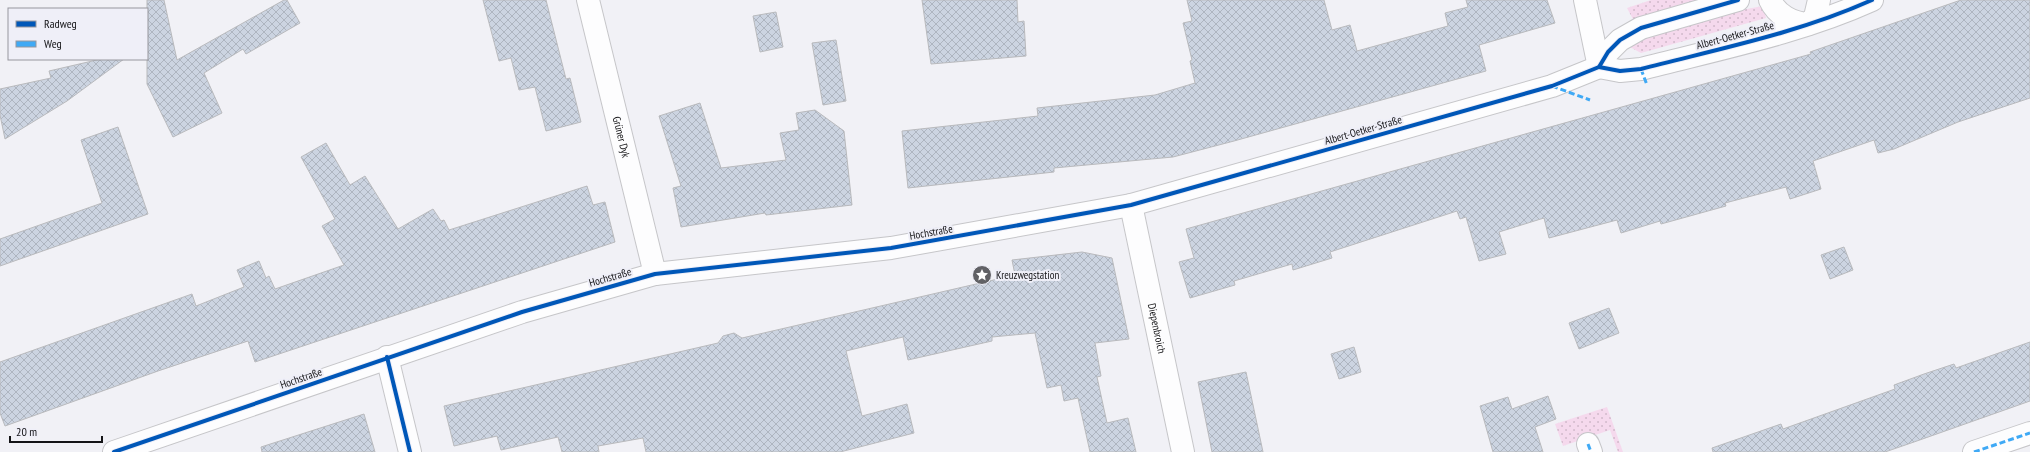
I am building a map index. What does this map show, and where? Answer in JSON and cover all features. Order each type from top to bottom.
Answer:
[{"type":"street","name":"Grüner Dyk","points":[[588,0],[655,274]]},
{"type":"street","points":[[1585,0],[1599,67]]},
{"type":"street","points":[[1599,67],[1608,52],[1620,40],[1641,28],[1738,0]]},
{"type":"street","points":[[1770,0],[1775,8],[1790,20],[1808,24],[1815,17],[1819,0]]},
{"type":"street","name":"Albert-Oetker-Straße","points":[[1131,206],[1552,86],[1599,67],[1620,71],[1641,69],[1808,24],[1845,12],[1872,0]]},
{"type":"street","name":"Hochstraße","points":[[114,452],[387,357],[522,312],[655,274],[892,248],[1131,206]]},
{"type":"street","name":"Diepenbroich","points":[[1131,206],[1183,452]]},
{"type":"street","points":[[387,357],[410,452]]},
{"type":"street","points":[[1974,452],[2030,433]]},
{"type":"shaded area","points":[[1651,0],[1703,0],[1634,21],[1627,8]]},
{"type":"shaded area","points":[[1763,6],[1766,18],[1641,53],[1628,46],[1636,38],[1730,12]]},
{"type":"shaded area","points":[[1607,407],[1623,452],[1618,452],[1610,430],[1563,446],[1555,424]]},
{"type":"building","points":[[147,0],[164,0],[177,60],[284,0],[287,0],[300,23],[246,54],[243,49],[204,73],[222,113],[173,137],[147,84]]},
{"type":"building","points":[[483,0],[546,0],[566,79],[570,78],[581,122],[546,131],[535,87],[519,90],[511,58],[499,61]]},
{"type":"building","points":[[922,0],[1017,0],[1018,22],[1024,21],[1026,56],[931,64]]},
{"type":"building","points":[[1187,0],[1324,0],[1332,30],[1350,25],[1357,51],[1448,26],[1445,13],[1468,7],[1466,0],[1547,0],[1555,23],[1479,45],[1486,71],[1173,157],[1054,168],[1054,172],[908,188],[902,131],[1038,116],[1037,108],[1155,95],[1195,83],[1190,61],[1192,60],[1183,23],[1192,21]]},
{"type":"building","points":[[1961,0],[2030,0],[2030,98],[1958,122],[1894,149],[1878,153],[1874,140],[1813,161],[1821,189],[1790,199],[1786,187],[1725,203],[1726,206],[1661,224],[1660,221],[1621,233],[1617,220],[1549,238],[1544,218],[1499,232],[1506,254],[1479,261],[1466,217],[1460,219],[1457,211],[1330,252],[1332,258],[1293,270],[1292,264],[1234,281],[1235,285],[1190,298],[1179,262],[1194,258],[1186,229],[1811,54],[1810,52]]},
{"type":"building","points":[[776,12],[783,47],[760,52],[753,16]]},
{"type":"building","points":[[836,40],[846,101],[823,105],[812,43]]},
{"type":"building","points":[[97,60],[123,60],[67,101],[5,139],[0,115],[0,89],[51,78],[49,71]]},
{"type":"building","points":[[700,103],[721,168],[786,160],[780,133],[799,130],[796,113],[815,110],[844,131],[852,205],[766,215],[765,213],[681,227],[673,188],[681,186],[659,116]]},
{"type":"building","points":[[118,127],[148,214],[0,266],[0,239],[102,203],[81,140]]},
{"type":"building","points":[[326,143],[350,185],[365,176],[398,229],[433,209],[441,221],[444,220],[449,230],[587,186],[593,205],[605,202],[615,242],[255,362],[248,341],[158,371],[5,426],[0,413],[0,362],[192,294],[196,306],[244,287],[237,270],[259,261],[266,278],[269,276],[275,289],[344,265],[322,226],[335,219],[301,157]]},
{"type":"building","points":[[1844,247],[1853,270],[1830,279],[1821,255]]},
{"type":"building","points":[[1082,252],[1112,258],[1129,339],[1095,343],[1101,376],[1097,377],[1107,423],[1128,418],[1136,452],[1090,452],[1078,398],[1064,401],[1061,385],[1047,388],[1035,333],[992,337],[992,341],[908,360],[903,337],[846,351],[862,416],[907,404],[914,433],[840,452],[646,452],[643,438],[598,446],[599,452],[562,452],[558,437],[501,450],[497,436],[454,446],[444,406],[718,343],[723,336],[734,333],[742,338],[1015,275],[1012,260]]},
{"type":"building","points":[[1609,308],[1619,333],[1579,349],[1569,323]]},
{"type":"building","points":[[2030,342],[2030,401],[1914,442],[1885,452],[1713,452],[1712,448],[1781,424],[1783,429],[1895,389],[1894,385],[1924,374],[1954,364],[1956,368]]},
{"type":"building","points":[[1354,347],[1361,372],[1339,379],[1331,354]]},
{"type":"building","points":[[1246,372],[1263,452],[1212,452],[1198,382]]},
{"type":"building","points":[[1548,396],[1556,419],[1535,427],[1543,452],[1493,452],[1480,406],[1508,397],[1512,409]]},
{"type":"building","points":[[364,414],[375,452],[262,452],[261,447]]},
{"type":"marked path","points":[[1641,69],[1647,85]]},
{"type":"marked path","points":[[1552,86],[1590,100]]},
{"type":"marked path","points":[[1974,452],[2030,433]]},
{"type":"marked path","points":[[1588,444],[1591,452]]},
{"type":"cycle path","points":[[114,452],[522,312],[655,274],[891,248],[1131,205],[1552,86],[1599,67],[1608,52],[1620,40],[1641,28],[1738,0]]},
{"type":"cycle path","points":[[1599,67],[1620,71],[1641,69],[1787,31],[1844,12],[1872,0]]},
{"type":"cycle path","points":[[387,357],[410,452]]},
{"type":"place","name":"Kreuzwegstation","points":[[982,275]]}]
